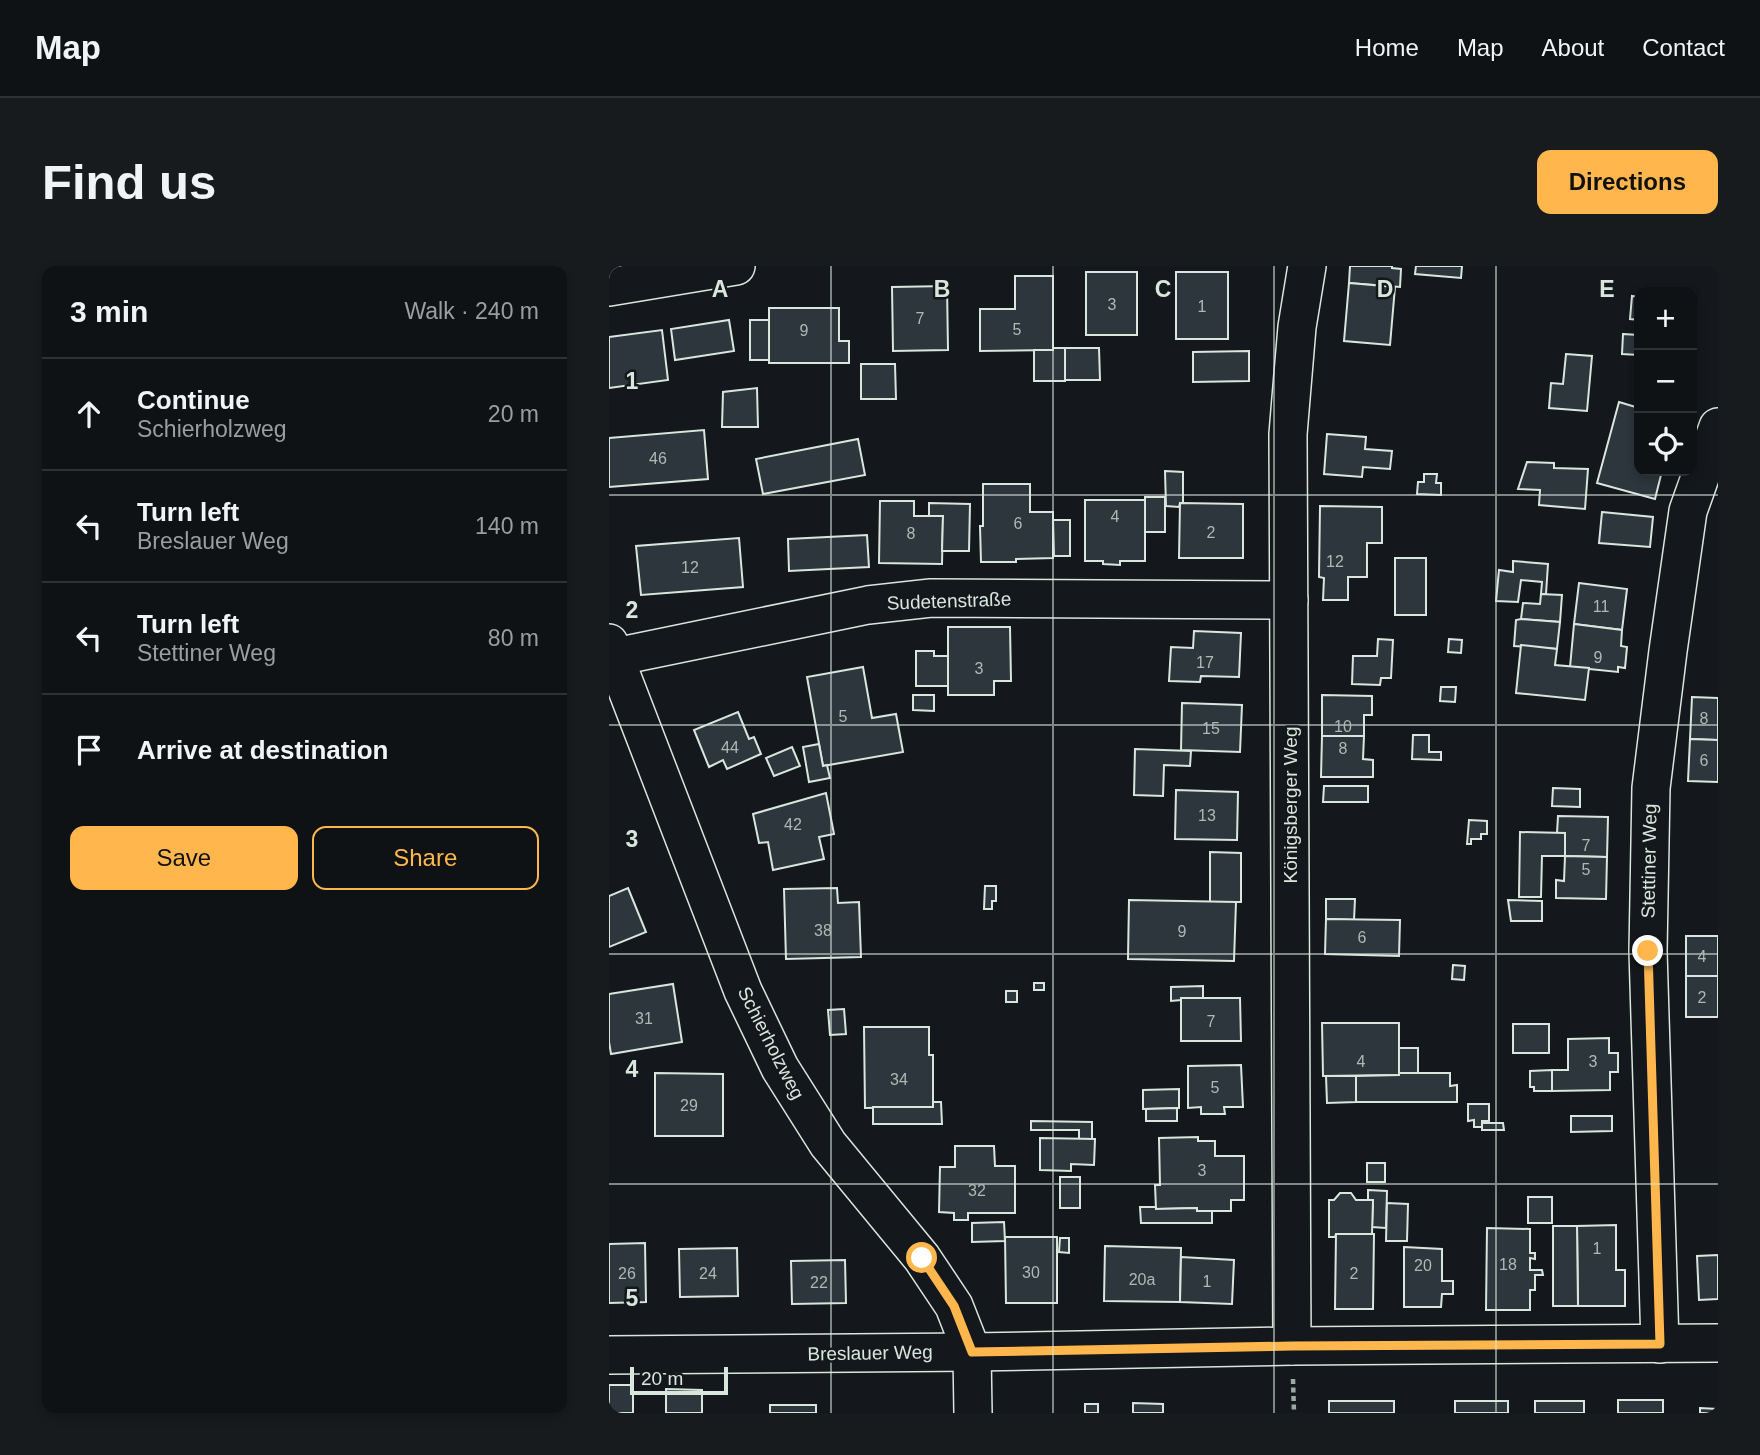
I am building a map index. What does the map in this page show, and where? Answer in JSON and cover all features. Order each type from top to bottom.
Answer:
[{"type":"street","points":[[609,287],[736,266]]},
{"type":"street","name":"Königsberger Weg","points":[[1292,1346],[1288,434],[1297,327],[1307,266]]},
{"type":"street","name":"Stettiner Weg","points":[[1660,1344],[1648,951],[1651,788],[1688,511],[1718,427]]},
{"type":"street","name":"Sudetenstraße","points":[[611,652],[868,605],[931,598],[1289,600]]},
{"type":"street","name":"Schierholzweg","points":[[611,652],[743,991],[780,1068],[828,1144],[922,1258],[954,1306],[972,1352],[973,1413]]},
{"type":"street","name":"Breslauer Weg","points":[[609,1355],[1718,1343]]},
{"type":"building","points":[[1350,266],[1392,266],[1401,269],[1400,287],[1349,283]]},
{"type":"building","points":[[1416,266],[1462,266],[1461,278],[1415,274]]},
{"type":"building","points":[[1086,272],[1137,272],[1137,335],[1086,335]]},
{"type":"building","points":[[1176,272],[1228,272],[1228,339],[1176,339]]},
{"type":"building","points":[[1015,276],[1053,276],[1053,350],[980,351],[980,309],[1015,309]]},
{"type":"building","points":[[1349,283],[1395,287],[1390,345],[1344,341]]},
{"type":"building","points":[[947,286],[948,350],[893,351],[892,287]]},
{"type":"building","points":[[1632,296],[1634,319],[1630,319]]},
{"type":"building","points":[[769,308],[839,308],[839,341],[849,341],[849,363],[769,363]]},
{"type":"building","points":[[729,320],[734,351],[675,360],[671,329]]},
{"type":"building","points":[[750,320],[769,320],[769,360],[750,360]]},
{"type":"building","points":[[662,330],[668,380],[609,388],[609,337]]},
{"type":"building","points":[[1623,334],[1634,335],[1634,355],[1622,354]]},
{"type":"building","points":[[1065,348],[1065,381],[1034,381],[1034,350]]},
{"type":"building","points":[[1065,348],[1099,348],[1100,380],[1065,380]]},
{"type":"building","points":[[1249,351],[1249,381],[1193,382],[1193,352]]},
{"type":"building","points":[[1566,354],[1592,356],[1587,411],[1549,408],[1551,383],[1563,384]]},
{"type":"building","points":[[861,364],[895,364],[896,399],[861,399]]},
{"type":"building","points":[[757,388],[758,427],[722,427],[723,392]]},
{"type":"building","points":[[1619,402],[1634,406],[1634,476],[1661,476],[1655,499],[1597,483]]},
{"type":"building","points":[[704,430],[708,479],[609,487],[609,438]]},
{"type":"building","points":[[1327,434],[1366,437],[1365,449],[1392,451],[1390,469],[1363,467],[1362,477],[1324,474]]},
{"type":"building","points":[[858,439],[865,475],[763,494],[756,459]]},
{"type":"building","points":[[1527,462],[1554,463],[1554,468],[1588,469],[1585,509],[1539,505],[1540,490],[1518,489]]},
{"type":"building","points":[[1165,471],[1183,472],[1183,504],[1180,503],[1179,507],[1166,506]]},
{"type":"building","points":[[1424,474],[1437,474],[1436,483],[1441,483],[1441,495],[1417,494],[1418,482],[1424,482]]},
{"type":"building","points":[[983,484],[1030,484],[1030,512],[1053,512],[1053,558],[981,562]]},
{"type":"building","points":[[1145,497],[1165,497],[1165,532],[1145,532]]},
{"type":"building","points":[[1085,500],[1145,500],[1145,561],[1120,561],[1120,565],[1085,561]]},
{"type":"building","points":[[880,501],[914,501],[914,516],[943,516],[942,564],[879,563]]},
{"type":"building","points":[[929,503],[970,504],[969,551],[942,551],[943,516],[929,516]]},
{"type":"building","points":[[1180,503],[1243,504],[1243,558],[1179,558]]},
{"type":"building","points":[[1320,506],[1382,507],[1382,543],[1367,543],[1367,577],[1348,577],[1348,600],[1323,600],[1324,578],[1319,577]]},
{"type":"building","points":[[1602,512],[1653,517],[1650,547],[1599,543]]},
{"type":"building","points":[[1053,520],[1070,520],[1070,556],[1054,556]]},
{"type":"building","points":[[867,535],[869,567],[789,571],[788,539]]},
{"type":"building","points":[[739,538],[743,587],[641,595],[636,546]]},
{"type":"building","points":[[1395,558],[1426,558],[1426,615],[1395,615]]},
{"type":"building","points":[[1513,561],[1548,564],[1546,594],[1541,594],[1542,582],[1521,580],[1518,602],[1496,601],[1499,570],[1513,572]]},
{"type":"building","points":[[1579,583],[1627,589],[1622,630],[1574,624]]},
{"type":"building","points":[[1541,594],[1562,595],[1560,622],[1521,619],[1523,603],[1540,604]]},
{"type":"building","points":[[1516,620],[1560,622],[1557,649],[1514,646]]},
{"type":"building","points":[[1574,624],[1622,630],[1621,646],[1627,647],[1625,668],[1618,667],[1618,672],[1570,667]]},
{"type":"building","points":[[948,627],[1010,627],[1011,681],[994,681],[994,695],[948,695]]},
{"type":"building","points":[[1194,631],[1241,633],[1239,677],[1201,676],[1200,682],[1169,681],[1171,647],[1193,648]]},
{"type":"building","points":[[1378,639],[1393,640],[1391,678],[1381,678],[1380,685],[1352,684],[1353,656],[1377,656]]},
{"type":"building","points":[[1449,639],[1462,640],[1461,653],[1448,652]]},
{"type":"building","points":[[1521,645],[1557,649],[1555,665],[1589,668],[1585,700],[1516,693]]},
{"type":"building","points":[[916,651],[934,651],[934,656],[948,656],[948,686],[916,686]]},
{"type":"building","points":[[863,667],[872,718],[896,714],[903,752],[823,766],[807,677]]},
{"type":"building","points":[[1441,687],[1456,687],[1455,702],[1440,701]]},
{"type":"building","points":[[913,695],[934,695],[934,711],[913,710]]},
{"type":"building","points":[[1322,695],[1372,696],[1372,715],[1364,715],[1364,736],[1322,736]]},
{"type":"building","points":[[1692,697],[1718,698],[1718,740],[1690,739]]},
{"type":"building","points":[[1182,703],[1242,705],[1240,752],[1181,750]]},
{"type":"building","points":[[738,712],[749,739],[754,737],[761,754],[727,769],[723,760],[709,767],[694,730]]},
{"type":"building","points":[[1413,735],[1429,735],[1429,752],[1441,752],[1441,760],[1412,759]]},
{"type":"building","points":[[1322,736],[1364,736],[1363,759],[1373,760],[1373,777],[1321,777]]},
{"type":"building","points":[[1690,739],[1718,740],[1718,782],[1688,781]]},
{"type":"building","points":[[819,744],[823,766],[827,765],[830,778],[809,782],[803,747]]},
{"type":"building","points":[[792,747],[800,766],[774,776],[766,758]]},
{"type":"building","points":[[1135,749],[1191,751],[1190,766],[1164,765],[1163,796],[1134,795]]},
{"type":"building","points":[[1324,786],[1368,786],[1368,802],[1323,802]]},
{"type":"building","points":[[1553,788],[1580,789],[1580,807],[1552,806]]},
{"type":"building","points":[[1176,790],[1238,792],[1237,840],[1175,839]]},
{"type":"building","points":[[826,793],[834,834],[819,837],[824,859],[773,870],[768,842],[759,843],[753,814]]},
{"type":"building","points":[[1558,816],[1608,817],[1607,857],[1565,856],[1565,833],[1557,833]]},
{"type":"building","points":[[1469,820],[1487,821],[1487,834],[1481,834],[1481,839],[1471,839],[1471,844],[1467,844]]},
{"type":"building","points":[[1520,832],[1565,833],[1565,856],[1542,856],[1541,897],[1519,897]]},
{"type":"building","points":[[1210,852],[1241,853],[1241,902],[1210,902]]},
{"type":"building","points":[[1565,856],[1607,857],[1606,899],[1556,898],[1556,880],[1564,881]]},
{"type":"building","points":[[985,886],[996,886],[996,901],[992,901],[992,909],[984,909]]},
{"type":"building","points":[[628,888],[646,932],[609,947],[609,896]]},
{"type":"building","points":[[837,888],[838,903],[859,902],[861,957],[786,959],[784,889]]},
{"type":"building","points":[[1326,899],[1355,899],[1354,920],[1326,919]]},
{"type":"building","points":[[1129,900],[1236,902],[1234,961],[1128,959]]},
{"type":"building","points":[[1508,900],[1542,901],[1542,921],[1511,921]]},
{"type":"building","points":[[1326,919],[1400,920],[1399,956],[1325,954]]},
{"type":"building","points":[[1686,936],[1718,936],[1718,976],[1686,976]]},
{"type":"building","points":[[1453,965],[1465,966],[1464,980],[1452,979]]},
{"type":"building","points":[[1686,976],[1718,976],[1718,1017],[1686,1017]]},
{"type":"building","points":[[1034,983],[1044,983],[1044,990],[1034,990]]},
{"type":"building","points":[[673,984],[682,1042],[611,1054],[609,994]]},
{"type":"building","points":[[1203,986],[1203,998],[1171,1001],[1171,987]]},
{"type":"building","points":[[1006,991],[1017,991],[1017,1002],[1006,1002]]},
{"type":"building","points":[[1181,998],[1240,998],[1241,1041],[1181,1041]]},
{"type":"building","points":[[844,1009],[846,1034],[830,1035],[828,1010]]},
{"type":"building","points":[[1322,1023],[1399,1023],[1399,1075],[1323,1076]]},
{"type":"building","points":[[1513,1024],[1549,1024],[1549,1053],[1513,1053]]},
{"type":"building","points":[[864,1027],[929,1027],[929,1055],[933,1055],[933,1107],[865,1108]]},
{"type":"building","points":[[1609,1038],[1609,1053],[1618,1053],[1618,1072],[1610,1072],[1610,1090],[1552,1091],[1552,1070],[1568,1070],[1568,1039]]},
{"type":"building","points":[[1399,1048],[1418,1048],[1418,1073],[1399,1073]]},
{"type":"building","points":[[1241,1065],[1243,1107],[1224,1107],[1225,1114],[1201,1114],[1201,1107],[1188,1108],[1188,1066]]},
{"type":"building","points":[[1552,1070],[1552,1091],[1534,1091],[1534,1087],[1530,1087],[1530,1071]]},
{"type":"building","points":[[655,1073],[723,1074],[723,1136],[655,1136]]},
{"type":"building","points":[[1450,1073],[1450,1086],[1457,1085],[1457,1102],[1356,1102],[1356,1076]]},
{"type":"building","points":[[1326,1076],[1356,1076],[1356,1102],[1327,1103]]},
{"type":"building","points":[[1179,1089],[1179,1108],[1143,1109],[1143,1090]]},
{"type":"building","points":[[933,1102],[941,1102],[942,1124],[873,1124],[873,1107],[933,1107]]},
{"type":"building","points":[[1468,1104],[1489,1104],[1489,1121],[1482,1121],[1482,1127],[1474,1127],[1474,1120],[1468,1121]]},
{"type":"building","points":[[1177,1108],[1177,1121],[1146,1121],[1146,1109]]},
{"type":"building","points":[[1571,1116],[1612,1116],[1612,1131],[1571,1132]]},
{"type":"building","points":[[1031,1121],[1092,1122],[1092,1139],[1079,1139],[1079,1130],[1031,1130]]},
{"type":"building","points":[[1482,1123],[1503,1123],[1504,1130],[1482,1130]]},
{"type":"building","points":[[1198,1137],[1198,1141],[1215,1141],[1215,1156],[1244,1156],[1244,1200],[1231,1200],[1231,1211],[1156,1209],[1155,1185],[1160,1185],[1159,1138]]},
{"type":"building","points":[[1040,1138],[1095,1139],[1094,1165],[1071,1164],[1071,1171],[1040,1170]]},
{"type":"building","points":[[955,1146],[994,1146],[995,1166],[1015,1166],[1015,1213],[968,1213],[968,1220],[954,1220],[954,1213],[939,1212],[940,1167],[955,1167]]},
{"type":"building","points":[[1367,1163],[1385,1163],[1385,1182],[1367,1182]]},
{"type":"building","points":[[1060,1177],[1080,1177],[1080,1208],[1060,1208]]},
{"type":"building","points":[[1368,1190],[1387,1191],[1386,1228],[1372,1227],[1373,1200],[1368,1200]]},
{"type":"building","points":[[1340,1193],[1351,1193],[1356,1200],[1373,1200],[1372,1234],[1336,1234],[1335,1237],[1329,1237],[1329,1200],[1334,1200]]},
{"type":"building","points":[[1528,1197],[1552,1197],[1552,1223],[1528,1223]]},
{"type":"building","points":[[1387,1203],[1408,1204],[1407,1241],[1386,1241]]},
{"type":"building","points":[[1140,1207],[1197,1208],[1197,1211],[1212,1211],[1212,1223],[1141,1223]]},
{"type":"building","points":[[1004,1222],[1005,1241],[972,1242],[972,1223]]},
{"type":"building","points":[[1616,1225],[1616,1270],[1625,1270],[1625,1306],[1578,1306],[1577,1226]]},
{"type":"building","points":[[1553,1226],[1577,1226],[1578,1306],[1553,1306]]},
{"type":"building","points":[[1487,1228],[1530,1229],[1530,1253],[1535,1253],[1535,1259],[1530,1258],[1530,1270],[1542,1270],[1543,1275],[1535,1275],[1535,1290],[1530,1290],[1530,1310],[1486,1310]]},
{"type":"building","points":[[1336,1234],[1374,1234],[1373,1309],[1335,1309]]},
{"type":"building","points":[[1005,1237],[1057,1237],[1057,1303],[1006,1303]]},
{"type":"building","points":[[1060,1238],[1069,1238],[1069,1253],[1059,1252]]},
{"type":"building","points":[[645,1243],[646,1302],[609,1303],[609,1244]]},
{"type":"building","points":[[1105,1246],[1181,1248],[1180,1302],[1104,1301]]},
{"type":"building","points":[[1404,1247],[1442,1249],[1442,1281],[1453,1281],[1453,1294],[1442,1294],[1441,1307],[1404,1307]]},
{"type":"building","points":[[737,1248],[738,1296],[680,1297],[679,1249]]},
{"type":"building","points":[[1718,1255],[1718,1299],[1699,1300],[1697,1256]]},
{"type":"building","points":[[1181,1257],[1234,1260],[1232,1304],[1180,1302]]},
{"type":"building","points":[[845,1260],[846,1303],[792,1304],[791,1261]]},
{"type":"building","points":[[609,1385],[633,1385],[633,1413],[609,1413]]},
{"type":"building","points":[[666,1389],[702,1390],[702,1413],[666,1413]]},
{"type":"building","points":[[1618,1400],[1663,1400],[1663,1413],[1618,1413]]},
{"type":"building","points":[[1329,1401],[1394,1401],[1394,1413],[1329,1413]]},
{"type":"building","points":[[1455,1401],[1508,1401],[1508,1413],[1455,1413]]},
{"type":"building","points":[[1535,1401],[1584,1401],[1584,1413],[1535,1413]]},
{"type":"building","points":[[1133,1403],[1163,1404],[1163,1413],[1133,1413]]},
{"type":"building","points":[[1085,1404],[1098,1404],[1098,1413],[1085,1413]]},
{"type":"building","points":[[770,1405],[816,1405],[816,1413],[770,1413]]},
{"type":"building","points":[[1700,1408],[1718,1409],[1718,1413],[1700,1413]]},
{"type":"route","points":[[922,1258],[954,1306],[972,1352],[1292,1346],[1660,1344],[1648,951]]}]
